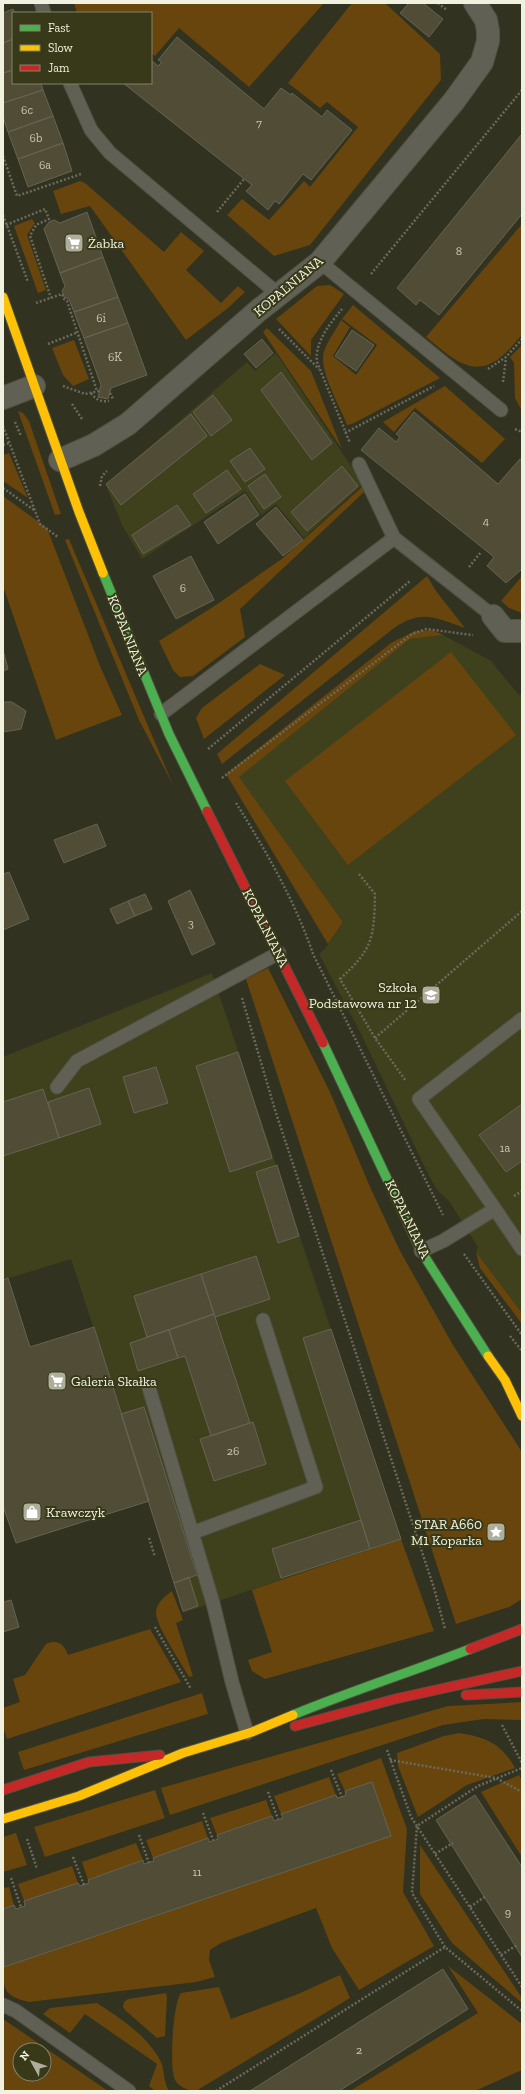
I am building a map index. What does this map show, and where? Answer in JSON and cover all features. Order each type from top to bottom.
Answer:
[{"type":"street","name":"KOPALNIANA","points":[[60,460],[94,445],[128,424],[259,310],[320,262],[454,101],[482,62],[488,41],[488,31],[486,20],[475,3]]},
{"type":"street","name":"KOPALNIANA","points":[[3,297],[60,460],[129,640],[161,714],[332,1060],[421,1251],[477,1340],[505,1380],[522,1416]]},
{"type":"street","points":[[3,398],[34,386]]},
{"type":"street","name":"KOPALNIANA","points":[[505,1380],[522,1396]]},
{"type":"street","points":[[407,1674],[522,1628]]},
{"type":"street","points":[[3,1819],[79,1796],[183,1753],[250,1733],[331,1699],[407,1674],[491,1652]]},
{"type":"street","points":[[250,1733],[297,1726],[395,1700],[522,1671]]},
{"type":"street","points":[[395,1700],[522,1692]]},
{"type":"street","points":[[3,1790],[89,1762],[183,1753]]},
{"type":"lane","points":[[70,84],[91,130],[110,153],[278,294]]},
{"type":"lane","points":[[320,262],[501,410]]},
{"type":"lane","points":[[358,464],[394,538],[507,626]]},
{"type":"lane","points":[[161,714],[394,538]]},
{"type":"lane","points":[[57,1087],[77,1061],[279,953]]},
{"type":"lane","points":[[522,1019],[419,1099],[522,1249]]},
{"type":"lane","points":[[421,1251],[453,1235],[495,1209]]},
{"type":"lane","points":[[192,1533],[316,1487],[263,1320]]},
{"type":"lane","points":[[149,1388],[213,1603],[232,1682],[250,1733]]},
{"type":"lane","points":[[3,2005],[16,2012],[129,2091]]},
{"type":"path","points":[[438,3],[447,10]]},
{"type":"path","points":[[358,464],[321,371],[316,353],[331,321],[521,94],[522,90]]},
{"type":"path","points":[[3,156],[17,196],[81,174]]},
{"type":"path","points":[[3,171],[7,169]]},
{"type":"path","points":[[214,216],[244,180]]},
{"type":"path","points":[[6,225],[45,209],[49,219],[36,225],[30,236],[51,298]]},
{"type":"path","points":[[36,303],[62,294],[64,299],[67,301],[98,391],[85,394],[58,385]]},
{"type":"path","points":[[259,310],[321,371]]},
{"type":"path","points":[[44,345],[78,332]]},
{"type":"path","points":[[346,433],[444,381],[459,375],[484,370],[494,366],[506,357],[522,339]]},
{"type":"path","points":[[91,393],[94,398],[102,401],[113,399],[110,393]]},
{"type":"path","points":[[512,427],[522,432]]},
{"type":"path","points":[[3,444],[9,443]]},
{"type":"path","points":[[100,489],[102,476],[111,466]]},
{"type":"path","points":[[3,488],[35,511]]},
{"type":"path","points":[[470,570],[468,568],[481,552]]},
{"type":"path","points":[[206,751],[429,565]]},
{"type":"path","points":[[225,785],[221,779],[412,634],[426,629],[484,636],[494,635],[507,626]]},
{"type":"path","points":[[233,797],[256,834],[306,932],[313,954],[453,1235],[469,1263],[522,1335]]},
{"type":"path","points":[[359,874],[375,894],[371,943],[359,961],[340,979],[375,1038],[419,1099]]},
{"type":"path","points":[[375,1038],[522,911]]},
{"type":"path","points":[[247,1016],[275,1110],[434,1588],[447,1636]]},
{"type":"path","points":[[148,1538],[155,1556]]},
{"type":"path","points":[[155,1627],[191,1689]]},
{"type":"path","points":[[502,1725],[522,1763]]},
{"type":"path","points":[[387,1750],[411,1817],[522,1987]]},
{"type":"path","points":[[390,1760],[496,1778],[522,1792]]},
{"type":"path","points":[[417,1826],[478,1786],[522,1768]]},
{"type":"path","points":[[330,1770],[342,1797]]},
{"type":"path","points":[[268,1792],[278,1819]]},
{"type":"path","points":[[203,1813],[213,1840]]},
{"type":"path","points":[[417,1826],[412,1893],[445,1947],[522,2011]]},
{"type":"path","points":[[25,1833],[37,1869]]},
{"type":"path","points":[[139,1835],[149,1863]]},
{"type":"path","points":[[435,1854],[453,1843]]},
{"type":"path","points":[[74,1857],[84,1885]]},
{"type":"path","points":[[11,1878],[21,1907]]},
{"type":"path","points":[[470,1907],[486,1896]]},
{"type":"path","points":[[501,1955],[517,1945]]},
{"type":"path","points":[[216,2091],[445,1947]]},
{"type":"shaded area","points":[[74,3],[324,3],[249,87],[179,28],[155,56],[152,54],[152,12],[77,12]]},
{"type":"shaded area","points":[[352,3],[385,3],[440,54],[441,80],[310,245],[274,256],[227,215],[242,199],[269,220],[304,181],[310,187],[358,127],[327,102],[320,108],[288,83]]},
{"type":"shaded area","points":[[80,181],[85,183],[164,252],[181,232],[204,251],[186,270],[221,303],[238,286],[245,292],[228,308],[186,340],[90,206],[61,214],[53,191]]},
{"type":"shaded area","points":[[32,219],[35,223],[27,235],[46,290],[38,293],[14,226]]},
{"type":"shaded area","points":[[522,224],[522,335],[504,355],[490,364],[480,367],[461,363],[452,358],[426,337]]},
{"type":"shaded area","points":[[330,285],[344,294],[311,340],[311,356],[276,319],[317,286]]},
{"type":"shaded area","points":[[353,305],[440,378],[352,424],[347,425],[327,378],[323,359],[324,351],[341,320],[350,327],[333,356],[356,375],[377,345],[342,319]]},
{"type":"shaded area","points":[[267,328],[311,371],[342,449],[263,332]]},
{"type":"shaded area","points":[[74,340],[89,379],[73,386],[63,375],[52,348]]},
{"type":"shaded area","points":[[522,345],[522,411],[515,398],[514,363],[510,357]]},
{"type":"shaded area","points":[[276,353],[363,484],[304,538],[276,504],[261,515],[245,491],[142,559],[122,525],[106,485],[247,362],[255,371]]},
{"type":"shaded area","points":[[445,386],[505,439],[482,463],[415,408],[394,432],[383,422]]},
{"type":"shaded area","points":[[18,411],[23,413],[29,421],[61,514],[55,515]]},
{"type":"shaded area","points":[[9,453],[28,498],[3,481],[3,455]]},
{"type":"shaded area","points":[[362,487],[364,492],[240,609],[245,637],[193,676],[180,677],[173,670],[159,641],[216,605],[283,558]]},
{"type":"shaded area","points":[[3,496],[47,528],[100,666],[122,715],[56,740],[3,586]]},
{"type":"shaded area","points":[[69,539],[173,785],[139,720],[65,540]]},
{"type":"shaded area","points":[[427,576],[436,591],[465,628],[429,617],[421,617],[404,622],[394,628],[222,764],[217,754]]},
{"type":"shaded area","points":[[522,576],[522,613],[509,608],[501,601]]},
{"type":"shaded area","points":[[433,630],[443,635],[410,639],[239,777],[343,922],[328,944],[226,774],[391,643],[415,631]]},
{"type":"shaded area","name":"Szkoła Podstawowa nr 12","points":[[443,635],[491,661],[518,694],[522,695],[522,1313],[476,1252],[478,1247],[449,1201],[438,1191],[430,1178],[362,1036],[319,954],[325,949],[343,922],[238,777],[410,639]]},
{"type":"shaded area","points":[[451,652],[516,735],[348,865],[285,781]]},
{"type":"shaded area","points":[[260,664],[285,675],[204,739],[196,718],[202,708]]},
{"type":"shaded area","points":[[268,968],[330,1092],[370,1187],[400,1251],[453,1345],[522,1452],[522,1599],[509,1607],[456,1624],[246,979]]},
{"type":"shaded area","points":[[212,973],[401,1539],[183,1613],[150,1501],[71,1259],[3,1280],[3,1057]]},
{"type":"shaded area","points":[[476,1252],[522,1313],[522,1324],[480,1268]]},
{"type":"shaded area","points":[[401,1539],[434,1631],[265,1679],[252,1671],[248,1660],[272,1652],[252,1590]]},
{"type":"shaded area","points":[[172,1591],[183,1620],[176,1623],[193,1676],[189,1677],[160,1627],[157,1619],[156,1609],[159,1603]]},
{"type":"shaded area","points":[[150,1629],[181,1682],[7,1739],[3,1727],[3,1708],[20,1702],[13,1679],[25,1675],[46,1644],[57,1642],[65,1648],[68,1655]]},
{"type":"shaded area","points":[[202,1693],[208,1714],[24,1770],[18,1752]]},
{"type":"shaded area","points":[[522,1702],[522,1720],[484,1719],[443,1725],[170,1815],[161,1788],[448,1706]]},
{"type":"shaded area","points":[[459,1733],[477,1737],[499,1747],[515,1768],[467,1785],[418,1817],[398,1766],[397,1753],[444,1736]]},
{"type":"shaded area","points":[[381,1758],[407,1829],[403,1892],[434,1946],[359,1990],[332,1948],[316,1908],[221,1943],[210,1950],[209,1960],[215,1977],[196,1982],[29,2002],[14,1997],[7,1991],[4,1981],[3,1966],[4,1967],[390,1836],[372,1782],[345,1791],[337,1774]]},
{"type":"shaded area","points":[[519,1775],[522,1781],[522,1857],[481,1792]]},
{"type":"shaded area","points":[[329,1777],[336,1795],[281,1814],[274,1796]]},
{"type":"shaded area","points":[[155,1790],[165,1818],[45,1857],[34,1827]]},
{"type":"shaded area","points":[[266,1800],[272,1816],[217,1835],[210,1818]]},
{"type":"shaded area","points":[[202,1821],[208,1838],[153,1858],[146,1840]]},
{"type":"shaded area","points":[[16,1833],[27,1865],[3,1872],[3,1837]]},
{"type":"shaded area","points":[[136,1843],[143,1860],[88,1880],[82,1862]]},
{"type":"shaded area","points":[[420,1845],[522,1998],[522,2003],[452,1943],[420,1894]]},
{"type":"shaded area","points":[[72,1866],[78,1883],[24,1901],[18,1884]]},
{"type":"shaded area","points":[[9,1887],[14,1905],[3,1909],[3,1888]]},
{"type":"shaded area","points":[[448,1966],[522,2024],[522,2070],[475,2091],[350,2091],[478,2013]]},
{"type":"shaded area","points":[[340,1975],[350,1998],[196,2091],[184,2088],[175,2080],[172,2063],[172,2050],[176,2009],[181,1993],[219,1987],[231,2019],[298,1994]]},
{"type":"shaded area","points":[[166,1993],[165,2036],[157,2038],[126,2011],[123,2007],[124,2002],[128,1999]]},
{"type":"shaded area","points":[[97,2003],[133,2028],[149,2044],[161,2062],[169,2091],[155,2091],[149,2086],[157,2064],[85,2014],[70,2033],[43,2014],[50,2008]]},
{"type":"shaded area","points":[[3,2019],[37,2042],[12,2042],[12,2082],[52,2082],[52,2053],[108,2091],[3,2091]]},
{"type":"building","points":[[409,3],[423,3],[443,19],[429,37],[400,13]]},
{"type":"building","points":[[13,9],[14,12],[12,12],[12,39],[3,43],[3,13]]},
{"type":"building","points":[[177,37],[264,109],[281,88],[291,95],[292,93],[322,117],[327,110],[352,130],[311,180],[303,174],[279,204],[275,201],[268,210],[246,191],[252,185],[124,84],[152,84],[152,61],[158,66],[162,62],[158,60]]},
{"type":"building","points":[[12,39],[12,70],[3,73],[3,43]]},
{"type":"building","points":[[12,70],[12,84],[41,84],[43,90],[3,103],[3,73]]},
{"type":"building","points":[[43,90],[53,116],[8,132],[3,117],[3,103]]},
{"type":"building","points":[[53,116],[63,143],[18,159],[8,132]]},
{"type":"building","points":[[522,134],[522,214],[439,315],[420,300],[416,305],[397,288]]},
{"type":"building","points":[[63,143],[72,171],[28,187],[18,159]]},
{"type":"building","name":"Żabka","points":[[87,212],[103,257],[60,273],[44,229],[49,222],[54,220],[60,223]]},
{"type":"building","points":[[103,257],[118,297],[74,312],[69,299],[64,297],[62,291],[65,286],[60,273]]},
{"type":"building","points":[[118,297],[128,323],[84,338],[74,312]]},
{"type":"building","points":[[128,323],[147,375],[111,388],[108,399],[98,397],[101,385],[84,338]]},
{"type":"building","points":[[352,330],[374,345],[356,371],[335,356]]},
{"type":"building","points":[[262,339],[273,353],[256,368],[244,354]]},
{"type":"building","points":[[281,372],[332,443],[312,460],[261,390]]},
{"type":"building","points":[[213,395],[232,420],[211,436],[193,412]]},
{"type":"building","points":[[414,412],[498,484],[520,459],[522,460],[522,569],[506,583],[487,566],[494,557],[361,450],[379,428],[396,442],[400,437],[396,434]]},
{"type":"building","points":[[191,414],[207,436],[121,505],[106,484]]},
{"type":"building","points":[[250,448],[265,469],[245,482],[230,461]]},
{"type":"building","points":[[342,466],[358,486],[307,531],[291,512]]},
{"type":"building","points":[[227,470],[241,489],[206,513],[193,494]]},
{"type":"building","points":[[265,474],[281,497],[264,509],[248,486]]},
{"type":"building","points":[[245,494],[259,515],[218,544],[204,522]]},
{"type":"building","points":[[177,505],[191,525],[143,554],[132,535]]},
{"type":"building","points":[[276,507],[303,540],[283,556],[256,524]]},
{"type":"building","points":[[191,556],[214,600],[176,619],[153,576]]},
{"type":"building","points":[[3,650],[8,669],[3,671]]},
{"type":"building","points":[[3,702],[12,702],[26,711],[21,729],[3,732]]},
{"type":"building","points":[[97,824],[106,846],[64,863],[54,840]]},
{"type":"building","points":[[9,872],[29,919],[3,930],[3,874]]},
{"type":"building","points":[[190,890],[215,944],[192,955],[168,901]]},
{"type":"building","points":[[145,894],[152,909],[135,916],[128,901]]},
{"type":"building","points":[[128,901],[135,916],[117,924],[110,909]]},
{"type":"building","points":[[238,1052],[272,1158],[230,1172],[196,1066]]},
{"type":"building","points":[[156,1067],[168,1103],[134,1113],[123,1077]]},
{"type":"building","points":[[89,1088],[101,1124],[59,1138],[48,1102]]},
{"type":"building","points":[[43,1089],[59,1138],[3,1156],[3,1102]]},
{"type":"building","points":[[522,1104],[522,1161],[506,1172],[479,1135]]},
{"type":"building","points":[[277,1165],[299,1236],[278,1243],[256,1172]]},
{"type":"building","points":[[256,1256],[270,1299],[215,1317],[201,1274]]},
{"type":"building","points":[[201,1274],[214,1314],[147,1337],[134,1296]]},
{"type":"building","name":"Galeria Skałka","points":[[8,1278],[30,1347],[94,1327],[149,1501],[16,1543],[3,1506],[3,1280]]},
{"type":"building","points":[[214,1314],[250,1423],[211,1436],[185,1356],[178,1358],[169,1330]]},
{"type":"building","points":[[331,1329],[401,1539],[370,1549],[303,1338]]},
{"type":"building","points":[[169,1330],[178,1358],[138,1371],[130,1343]]},
{"type":"building","points":[[144,1407],[197,1575],[174,1583],[121,1414]]},
{"type":"building","points":[[253,1422],[266,1464],[214,1481],[200,1439]]},
{"type":"building","points":[[361,1520],[370,1549],[281,1578],[272,1549]]},
{"type":"building","points":[[189,1577],[198,1606],[183,1611],[174,1583]]},
{"type":"building","points":[[11,1600],[19,1627],[3,1632],[3,1602]]},
{"type":"building","points":[[372,1782],[391,1836],[4,1967],[3,1909],[14,1905],[16,1909],[25,1906],[24,1901],[78,1883],[80,1886],[89,1883],[88,1880],[143,1860],[144,1864],[154,1861],[153,1858],[208,1838],[209,1842],[218,1839],[217,1835],[272,1816],[274,1821],[283,1818],[281,1814],[336,1795],[337,1798],[342,1797],[346,1795],[345,1791]]},
{"type":"building","points":[[475,1795],[522,1867],[522,1957],[436,1820]]},
{"type":"building","points":[[443,1969],[468,2009],[339,2091],[250,2091]]},
{"type":"traffic: fast","points":[[103,573],[169,734],[207,811]]},
{"type":"traffic: fast","points":[[323,1043],[421,1251],[488,1356]]},
{"type":"traffic: fast","points":[[293,1715],[470,1649]]},
{"type":"traffic: slow","points":[[3,297],[79,512],[103,573]]},
{"type":"traffic: slow","points":[[488,1356],[505,1380],[522,1416]]},
{"type":"traffic: slow","points":[[3,1819],[79,1796],[183,1753],[252,1732],[293,1715]]},
{"type":"traffic: jam","points":[[207,811],[323,1043]]},
{"type":"traffic: jam","points":[[470,1649],[522,1629]]},
{"type":"traffic: jam","points":[[295,1726],[395,1699],[522,1671]]},
{"type":"traffic: jam","points":[[466,1695],[522,1692]]},
{"type":"traffic: jam","points":[[3,1790],[89,1762],[160,1755]]},
{"type":"place","name":"Żabka","points":[[74,243]]},
{"type":"place","name":"Szkoła Podstawowa nr 12","points":[[431,995]]},
{"type":"place","name":"Galeria Skałka","points":[[57,1381]]},
{"type":"place","name":"Krawczyk","points":[[32,1512]]},
{"type":"place","name":"STAR A660 M1 Koparka","points":[[496,1532]]}]
